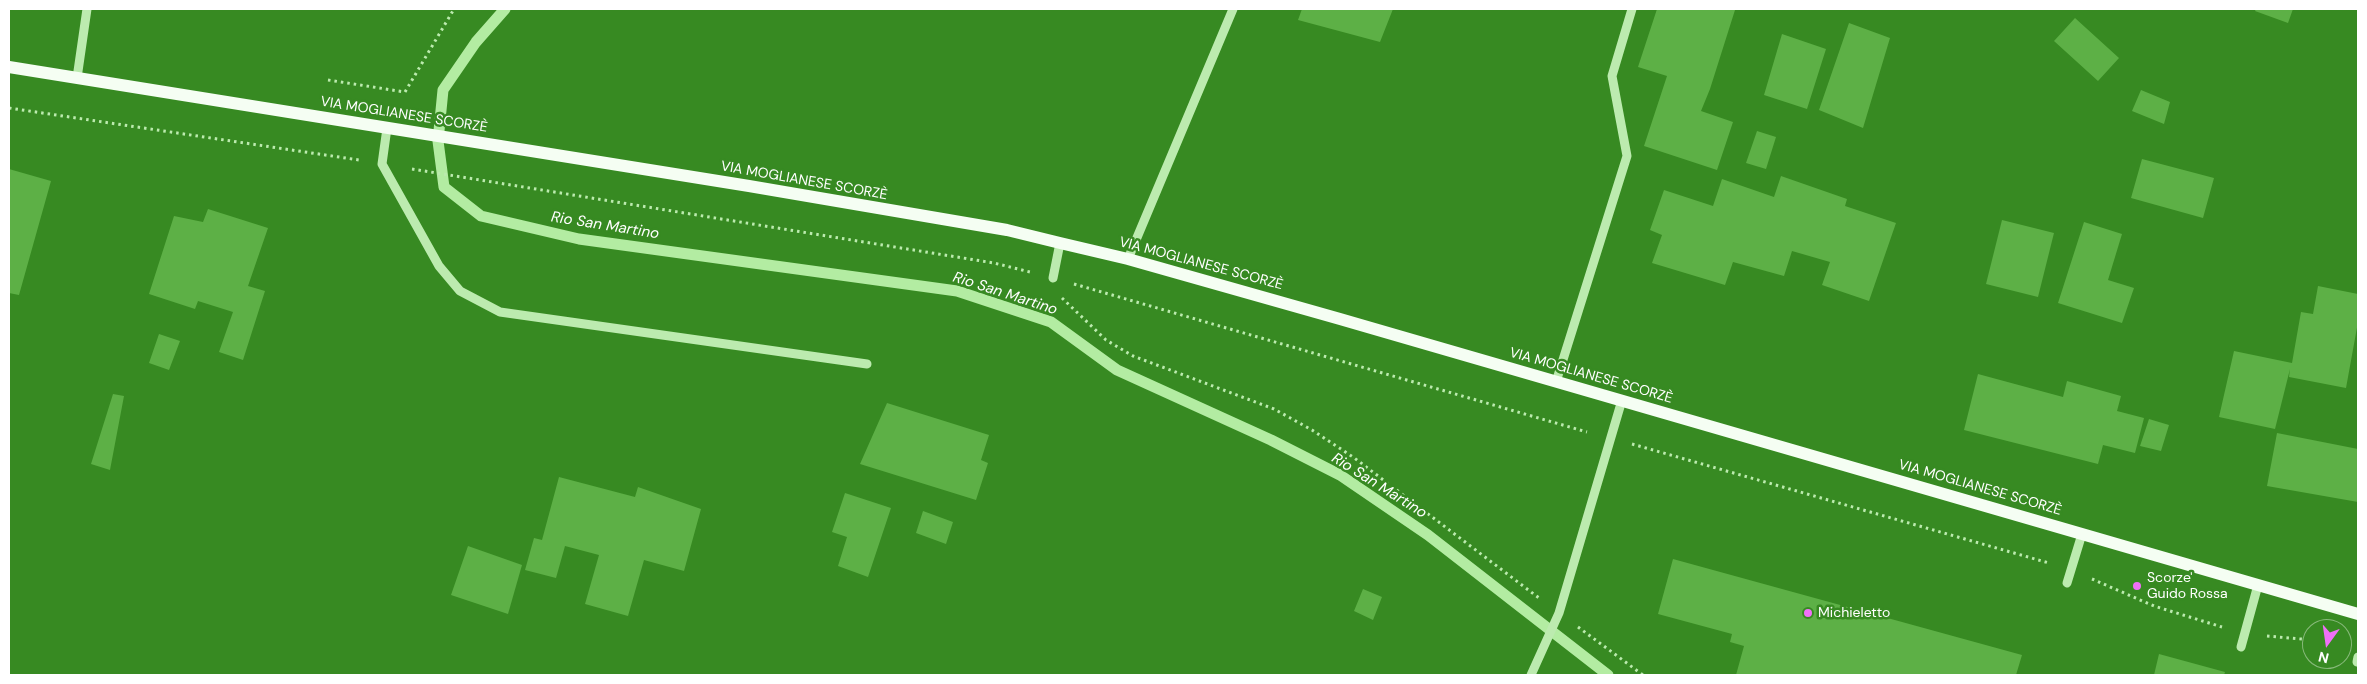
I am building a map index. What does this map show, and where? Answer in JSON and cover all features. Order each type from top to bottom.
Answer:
[{"type":"main road","name":"VIA MOGLIANESE SCORZÈ","points":[[9,67],[488,144],[978,226],[1060,242],[1128,259],[1622,400],[2358,614]]},
{"type":"street","points":[[77,78],[87,9]]},
{"type":"street","points":[[1128,259],[1233,9]]},
{"type":"street","points":[[1556,382],[1626,156],[1612,76],[1632,9]]},
{"type":"street","points":[[387,128],[382,164],[439,266],[460,291],[500,312],[867,364]]},
{"type":"street","points":[[1053,278],[1060,242]]},
{"type":"street","points":[[1531,675],[1559,613],[1622,400]]},
{"type":"street","points":[[2067,583],[2082,534]]},
{"type":"street","points":[[2241,647],[2258,585]]},
{"type":"path","points":[[328,80],[405,92],[454,9]]},
{"type":"path","points":[[9,108],[382,164]]},
{"type":"path","points":[[419,170],[994,263],[1053,278],[2071,569],[2154,606],[2245,634],[2302,639]]},
{"type":"path","points":[[1053,278],[1056,293],[1106,340],[1144,361],[1274,409],[1312,430],[1361,463],[1643,675]]},
{"type":"building","points":[[1302,9],[1393,9],[1380,42],[1298,20]]},
{"type":"building","points":[[1657,9],[1735,10],[1710,89],[1701,111],[1733,122],[1717,170],[1644,146],[1667,76],[1638,67]]},
{"type":"building","points":[[2256,9],[2293,9],[2288,23],[2255,11]]},
{"type":"building","points":[[2075,18],[2119,58],[2098,81],[2054,41]]},
{"type":"building","points":[[1849,23],[1890,38],[1863,128],[1819,110]]},
{"type":"building","points":[[1782,34],[1826,49],[1807,109],[1764,95]]},
{"type":"building","points":[[2141,90],[2170,102],[2164,124],[2132,111]]},
{"type":"building","points":[[1757,131],[1776,137],[1766,169],[1746,163]]},
{"type":"building","points":[[2142,159],[2214,178],[2203,218],[2131,198]]},
{"type":"building","points":[[9,169],[51,181],[19,295],[9,293]]},
{"type":"building","points":[[1781,176],[1847,199],[1845,206],[1896,223],[1869,301],[1822,285],[1830,262],[1792,251],[1784,276],[1733,262],[1725,285],[1652,263],[1662,235],[1650,230],[1664,190],[1713,206],[1722,179],[1774,197]]},
{"type":"building","points":[[208,209],[268,228],[248,286],[265,291],[243,360],[219,352],[233,312],[198,301],[195,309],[149,294],[174,216],[203,222]]},
{"type":"building","points":[[2002,220],[2054,233],[2038,297],[1986,284]]},
{"type":"building","points":[[2084,222],[2122,234],[2108,280],[2134,288],[2122,323],[2058,303]]},
{"type":"building","points":[[2318,286],[2358,294],[2358,322],[2346,388],[2289,377],[2290,369],[2275,429],[2219,417],[2234,351],[2292,363],[2301,312],[2313,314]]},
{"type":"building","points":[[159,334],[180,341],[169,370],[149,363]]},
{"type":"building","points":[[1978,374],[2063,397],[2067,381],[2121,396],[2117,411],[2144,418],[2135,453],[2103,445],[2098,464],[1964,430]]},
{"type":"building","points":[[113,394],[124,396],[110,470],[91,464]]},
{"type":"building","points":[[887,403],[989,435],[981,460],[988,463],[976,500],[860,464]]},
{"type":"building","points":[[2149,419],[2169,425],[2161,451],[2140,446]]},
{"type":"building","points":[[2277,433],[2358,449],[2358,502],[2267,486]]},
{"type":"building","points":[[559,477],[635,497],[638,487],[701,509],[684,571],[644,560],[628,616],[585,604],[599,555],[565,546],[556,578],[525,570],[534,538],[542,540]]},
{"type":"building","points":[[845,493],[891,508],[868,577],[838,566],[847,537],[832,532]]},
{"type":"building","points":[[923,511],[953,522],[946,544],[916,533]]},
{"type":"building","points":[[468,546],[522,565],[508,614],[451,595]]},
{"type":"building","points":[[1673,559],[2022,655],[2016,675],[1736,675],[1744,646],[1730,642],[1732,634],[1658,614]]},
{"type":"building","points":[[1363,589],[1382,597],[1373,620],[1354,611]]},
{"type":"building","points":[[2159,654],[2225,672],[2224,675],[2154,675]]},
{"type":"waterway","name":"Rio San Martino","points":[[505,9],[476,42],[443,90],[438,141],[444,187],[481,216],[579,239],[957,291],[1051,322],[1117,370],[1271,440],[1340,475],[1428,535],[1608,675]]},
{"type":"place","name":"Scorze' Guido Rossa","points":[[2137,586]]},
{"type":"place","name":"Michieletto","points":[[1808,613]]}]
